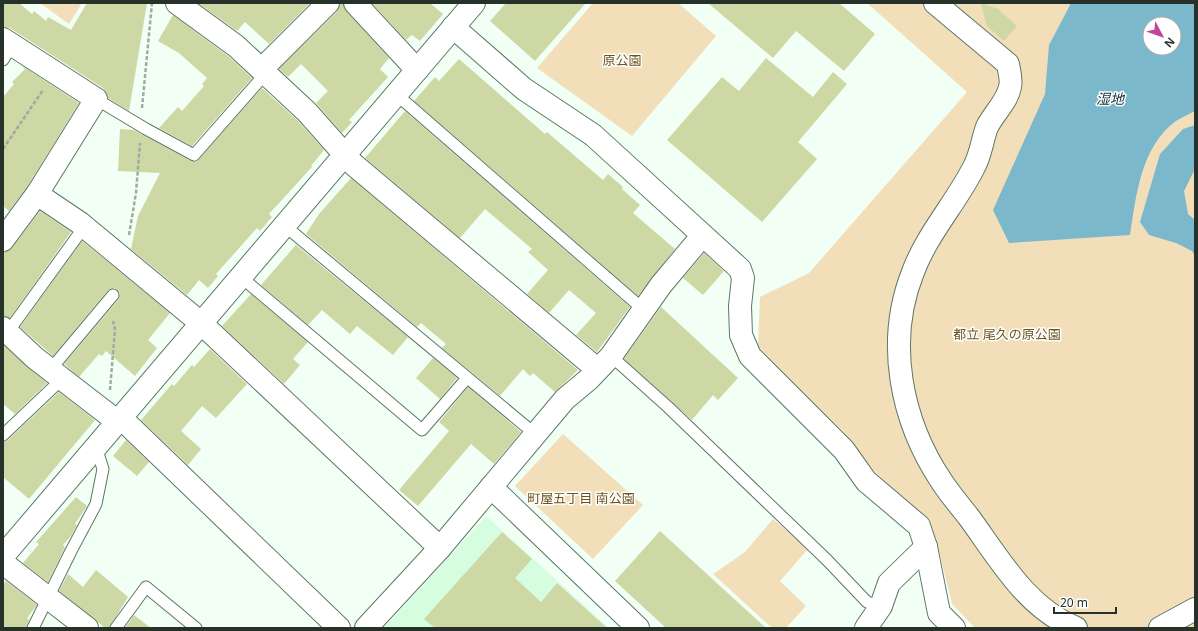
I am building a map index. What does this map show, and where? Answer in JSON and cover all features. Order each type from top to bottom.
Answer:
[{"type":"street","points":[[177,3],[214,29],[264,71],[307,112],[345,155],[604,363]]},
{"type":"street","points":[[264,71],[328,3]]},
{"type":"street","points":[[355,3],[417,70]]},
{"type":"street","points":[[3,556],[474,3]]},
{"type":"street","points":[[936,3],[1008,64],[1010,86],[1002,104],[988,126],[976,165],[958,196],[930,237],[912,272],[903,306],[898,344],[900,373],[908,411],[921,444],[942,481],[1023,591],[1041,609],[1060,622],[1076,628]]},
{"type":"street","points":[[454,27],[524,89],[598,139],[702,236],[740,269],[743,278],[740,306],[741,335],[750,356],[844,450],[866,481],[919,526],[926,547],[939,613],[954,628]]},
{"type":"street","points":[[3,240],[37,194],[96,99],[54,73],[6,48]]},
{"type":"street","points":[[37,194],[84,227],[202,324],[440,548]]},
{"type":"street","points":[[366,628],[440,548],[565,399],[589,379],[604,363],[673,269],[702,236]]},
{"type":"street","points":[[5,330],[56,374],[119,420],[339,628]]},
{"type":"street","points":[[491,488],[638,628]]},
{"type":"street","points":[[874,621],[889,583],[926,547]]},
{"type":"street","points":[[3,563],[86,628]]},
{"type":"street","points":[[1160,628],[1195,609]]},
{"type":"lane","points":[[96,99],[140,126],[194,155],[264,71]]},
{"type":"lane","points":[[396,94],[644,310]]},
{"type":"lane","points":[[285,226],[535,434]]},
{"type":"lane","points":[[5,330],[84,227]]},
{"type":"lane","points":[[241,277],[422,430],[467,378]]},
{"type":"lane","points":[[3,435],[56,374],[113,295]]},
{"type":"lane","points":[[604,363],[668,407],[788,522],[867,602],[874,621]]},
{"type":"lane","points":[[34,628],[71,551],[96,504],[103,469],[96,447]]},
{"type":"lane","points":[[116,628],[146,587],[196,628]]},
{"type":"path","points":[[123,260],[136,193],[140,126],[152,3]]},
{"type":"path","points":[[3,149],[54,73]]},
{"type":"path","points":[[113,295],[110,309],[115,329],[110,405],[119,420]]},
{"type":"shaded area","points":[[486,516],[609,628],[384,628]]},
{"type":"green space","points":[[40,3],[82,3],[69,24]]},
{"type":"green space","name":"原公園","points":[[593,3],[678,3],[716,36],[632,136],[537,68]]},
{"type":"green space","name":"都立 尾久の原公園","points":[[867,3],[1195,3],[1195,628],[975,628],[952,604],[937,543],[915,510],[876,473],[842,430],[808,399],[758,346],[760,297],[809,273],[967,92]]},
{"type":"green space","name":"町屋五丁目 南公園","points":[[563,434],[643,505],[593,559],[515,486]]},
{"type":"green space","points":[[773,519],[808,549],[780,581],[806,606],[786,628],[772,628],[713,574],[745,552]]},
{"type":"water","name":"湿地","points":[[1069,3],[1195,3],[1195,111],[1176,121],[1164,131],[1155,144],[1142,173],[1130,235],[1009,243],[993,210],[1045,94],[1049,45],[1070,5]]},
{"type":"water","points":[[1195,125],[1195,169],[1184,191],[1188,214],[1195,220],[1195,256],[1192,251],[1176,243],[1149,235],[1140,222],[1160,154],[1183,129]]},
{"type":"building","points":[[3,3],[19,3],[32,14],[34,11],[46,21],[48,17],[71,30],[87,3],[147,3],[129,111],[108,98],[103,88],[10,28],[3,27]]},
{"type":"building","points":[[198,3],[310,3],[269,44],[245,22],[237,31]]},
{"type":"building","points":[[340,3],[343,3],[346,11],[389,58],[380,69],[388,77],[349,120],[352,122],[342,133],[316,103],[328,91],[301,64],[288,77],[279,69],[337,12]]},
{"type":"building","points":[[372,3],[430,3],[443,14],[420,41],[412,35],[406,40]]},
{"type":"building","points":[[506,3],[586,3],[535,61],[490,21]]},
{"type":"building","points":[[708,3],[839,3],[875,34],[844,71],[796,31],[773,58]]},
{"type":"building","points":[[981,3],[998,9],[1017,26],[1004,41],[987,26]]},
{"type":"building","points":[[173,15],[228,56],[252,78],[192,146],[159,128],[178,107],[182,111],[204,86],[202,84],[207,78],[179,53],[158,41]]},
{"type":"building","points":[[766,58],[813,97],[833,72],[847,84],[798,142],[817,159],[762,222],[667,140],[722,77],[739,91]]},
{"type":"building","points":[[459,59],[545,134],[547,132],[603,180],[608,174],[623,187],[622,189],[640,205],[633,213],[675,249],[638,296],[414,101],[435,77],[439,81]]},
{"type":"building","points":[[21,65],[79,103],[27,187],[9,211],[3,206],[3,97],[14,84],[12,82],[25,69]]},
{"type":"building","points":[[262,88],[298,121],[324,150],[311,166],[312,167],[269,214],[272,217],[260,231],[257,228],[216,274],[218,276],[208,288],[199,280],[187,295],[131,249],[138,216],[160,173],[118,171],[120,129],[134,130],[191,161],[196,162]]},
{"type":"building","points":[[405,111],[630,307],[597,352],[576,335],[596,313],[569,290],[549,313],[527,294],[548,270],[528,252],[532,249],[485,209],[460,238],[365,158]]},
{"type":"building","points":[[351,178],[578,370],[555,392],[533,373],[530,376],[523,369],[500,396],[442,348],[446,344],[421,323],[417,327],[306,234],[319,214]]},
{"type":"building","points":[[40,211],[71,232],[10,318],[3,316],[3,252],[8,251],[13,247]]},
{"type":"building","points":[[82,241],[170,313],[148,340],[157,348],[135,376],[106,351],[102,356],[99,354],[79,377],[64,364],[118,300],[120,293],[115,288],[108,290],[53,356],[20,327]]},
{"type":"building","points":[[296,245],[408,337],[393,355],[357,326],[350,334],[322,310],[308,325],[261,285]]},
{"type":"building","points":[[704,253],[724,271],[703,295],[683,278]]},
{"type":"building","points":[[251,294],[308,342],[293,359],[300,365],[284,384],[222,326]]},
{"type":"building","points":[[661,307],[738,378],[718,400],[713,395],[692,420],[624,359]]},
{"type":"building","points":[[3,345],[47,383],[15,414],[3,404]]},
{"type":"building","points":[[210,349],[247,384],[216,418],[202,406],[181,431],[201,449],[188,465],[141,420],[172,384],[174,386],[192,365],[194,367]]},
{"type":"building","points":[[433,358],[457,378],[440,399],[416,378]]},
{"type":"building","points":[[468,387],[521,432],[494,464],[471,444],[418,506],[399,490],[449,431],[439,422]]},
{"type":"building","points":[[59,392],[95,420],[29,499],[3,477],[3,442],[8,440]]},
{"type":"building","points":[[126,440],[149,462],[137,476],[113,456]]},
{"type":"building","points":[[76,497],[87,506],[75,524],[77,525],[71,536],[63,545],[65,547],[48,582],[23,563],[39,544],[36,542]]},
{"type":"building","points":[[660,531],[766,628],[666,628],[615,581]]},
{"type":"building","points":[[502,532],[532,559],[515,578],[541,602],[557,583],[607,628],[435,628],[424,619]]},
{"type":"building","points":[[96,570],[128,597],[109,628],[105,628],[59,591],[68,574],[83,587]]},
{"type":"building","points":[[6,581],[37,605],[27,618],[29,620],[26,628],[3,628],[3,585]]},
{"type":"building","points":[[134,615],[151,628],[125,628]]}]
